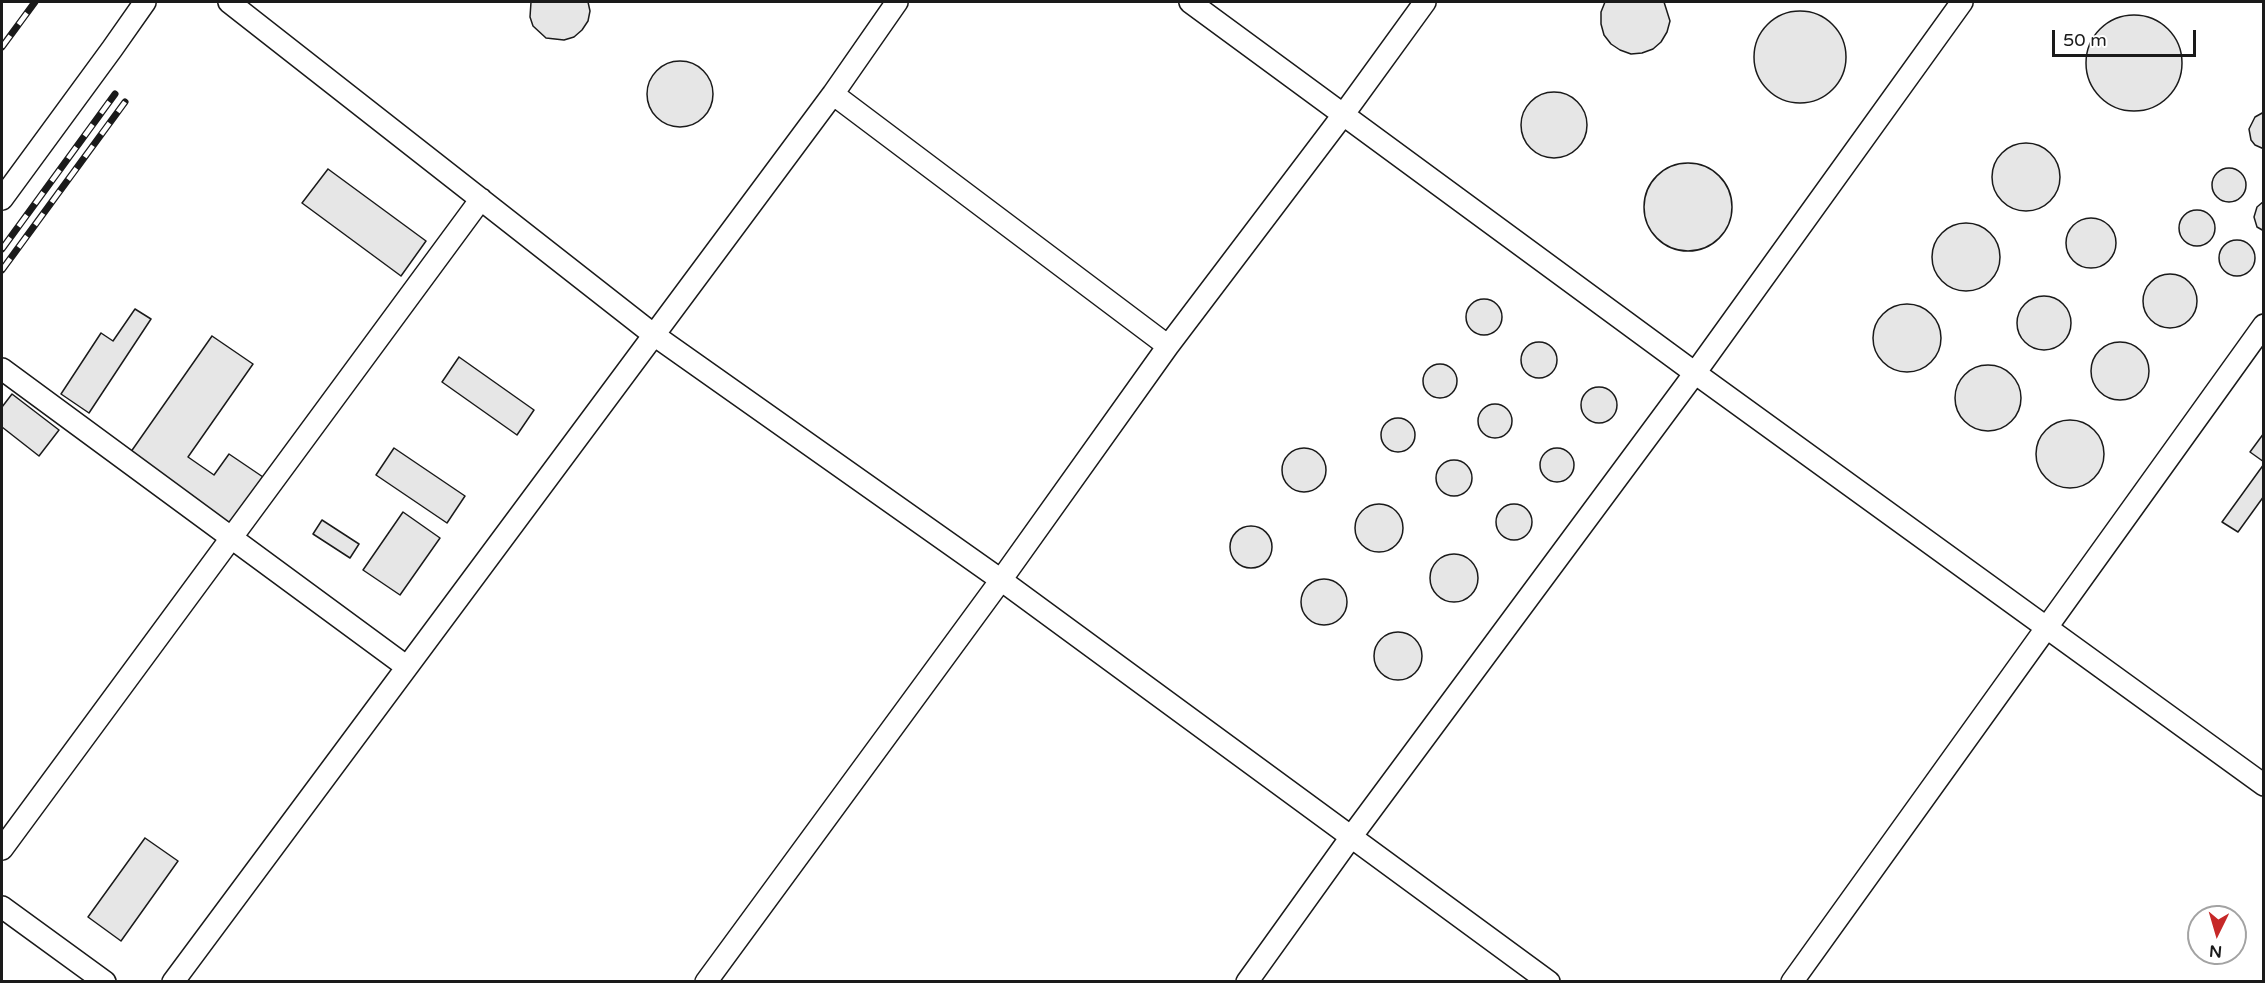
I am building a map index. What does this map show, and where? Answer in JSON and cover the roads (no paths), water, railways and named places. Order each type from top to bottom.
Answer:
[{"type":"lane","points":[[2,199],[145,2]]},
{"type":"lane","points":[[229,2],[654,335],[1000,580],[1549,981]]},
{"type":"lane","points":[[173,981],[833,94],[897,2]]},
{"type":"lane","points":[[1190,2],[1695,373],[2264,785]]},
{"type":"lane","points":[[706,981],[1000,580],[1168,346],[1343,115],[1425,2]]},
{"type":"lane","points":[[1247,981],[1695,373],[1962,2]]},
{"type":"lane","points":[[833,94],[1168,346]]},
{"type":"lane","points":[[2,849],[481,199]]},
{"type":"lane","points":[[1792,981],[2264,325]]},
{"type":"lane","points":[[2,369],[407,667]]},
{"type":"lane","points":[[2,907],[105,981]]},
{"type":"railway","points":[[2,47],[35,2]]},
{"type":"railway","points":[[2,249],[115,94]]},
{"type":"railway","points":[[2,270],[125,102]]}]
